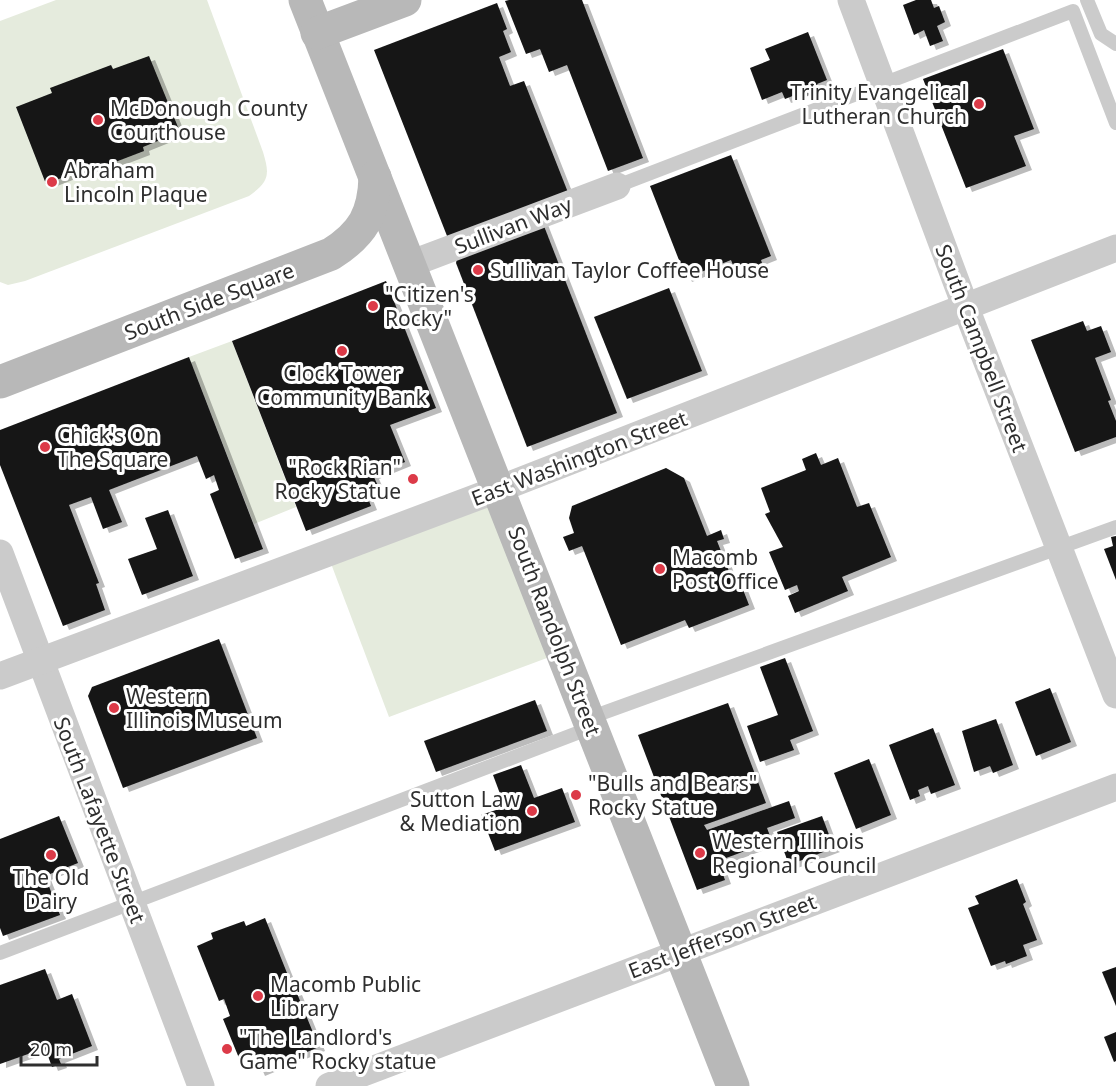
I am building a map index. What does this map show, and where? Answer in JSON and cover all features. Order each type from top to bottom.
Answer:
[{"type":"street","name":"South Randolph Street","points":[[305,0],[733,1086]]},
{"type":"street","points":[[317,33],[405,0]]},
{"type":"street","name":"South Campbell Street","points":[[850,0],[1116,695]]},
{"type":"street","name":"South Side Square","points":[[0,382],[332,254],[347,244],[360,230],[369,213],[374,196],[375,177]]},
{"type":"street","name":"Sullivan Way","points":[[410,264],[616,186]]},
{"type":"street","name":"East Washington Street","points":[[0,676],[499,489],[1116,249]]},
{"type":"street","name":"South Lafayette Street","points":[[0,553],[201,1086]]},
{"type":"street","name":"East Jefferson Street","points":[[329,1086],[1116,787]]},
{"type":"lane","points":[[1087,0],[1101,34],[1115,44]]},
{"type":"lane","points":[[616,186],[1072,11],[1116,123]]},
{"type":"lane","points":[[0,953],[132,904],[591,723],[1116,527]]},
{"type":"shaded area","points":[[56,0],[207,0],[263,152],[267,172],[261,186],[249,196],[25,281],[8,285],[0,282],[0,21]]},
{"type":"shaded area","points":[[232,341],[296,507],[254,524],[189,357]]},
{"type":"shaded area","points":[[499,489],[563,652],[389,717],[327,553]]},
{"type":"building","points":[[582,0],[643,158],[608,171],[567,65],[549,72],[540,49],[526,54],[505,1]]},
{"type":"building","points":[[916,0],[931,0],[934,8],[939,6],[945,22],[937,26],[943,41],[930,46],[924,30],[914,35],[903,5]]},
{"type":"building","points":[[497,3],[507,29],[503,31],[511,52],[499,57],[510,86],[524,81],[569,195],[449,241],[374,50]]},
{"type":"building","points":[[808,32],[827,80],[817,84],[820,91],[807,96],[805,91],[785,99],[782,92],[762,100],[750,68],[770,60],[765,49]]},
{"type":"building","name":"Trinity Evangelical Lutheran Church","points":[[1003,49],[1034,129],[1014,136],[1026,166],[966,188],[923,79]]},
{"type":"building","name":"McDonough County Courthouse","points":[[149,56],[180,132],[143,147],[144,151],[84,174],[82,170],[46,184],[16,107],[52,93],[50,88],[111,65],[113,69]]},
{"type":"building","points":[[731,155],[771,256],[761,260],[763,266],[748,272],[746,266],[735,270],[731,260],[686,278],[650,186]]},
{"type":"building","points":[[542,221],[617,413],[527,447],[456,263],[458,254]]},
{"type":"building","points":[[386,281],[436,408],[390,425],[405,462],[373,475],[378,486],[365,491],[371,506],[306,531],[232,341]]},
{"type":"building","points":[[669,288],[702,371],[627,399],[594,317]]},
{"type":"building","points":[[1083,321],[1087,331],[1101,326],[1111,352],[1095,358],[1111,400],[1108,401],[1116,421],[1116,437],[1075,452],[1031,340]]},
{"type":"building","points":[[189,357],[263,549],[235,559],[210,494],[219,490],[214,475],[206,479],[197,456],[109,490],[122,522],[103,529],[91,497],[69,505],[99,583],[96,584],[105,610],[63,626],[0,465],[0,430]]},
{"type":"building","points":[[816,453],[821,465],[838,458],[857,507],[869,503],[891,557],[842,577],[848,591],[795,613],[788,596],[799,591],[797,585],[785,590],[769,552],[783,547],[765,514],[770,512],[761,488],[806,470],[802,459]]},
{"type":"building","name":"Macomb Post Office","points":[[666,468],[684,478],[707,536],[721,530],[724,539],[717,541],[736,589],[742,587],[749,605],[689,628],[685,620],[621,645],[582,546],[569,551],[563,537],[574,533],[569,518],[572,506]]},
{"type":"building","points":[[168,510],[193,576],[142,595],[128,559],[157,549],[145,518]]},
{"type":"building","points":[[1116,536],[1116,580],[1104,549],[1113,546],[1111,537]]},
{"type":"building","points":[[219,639],[257,738],[123,788],[88,696],[92,687]]},
{"type":"building","points":[[785,658],[813,731],[790,740],[794,750],[760,762],[747,726],[778,715],[760,667]]},
{"type":"building","points":[[1050,688],[1071,742],[1036,756],[1015,702]]},
{"type":"building","points":[[535,700],[547,731],[436,772],[424,741]]},
{"type":"building","points":[[728,703],[766,803],[704,825],[707,830],[789,801],[795,818],[767,828],[772,841],[718,861],[725,880],[697,890],[638,735]]},
{"type":"building","points":[[996,719],[1013,765],[993,773],[990,766],[974,772],[962,731]]},
{"type":"building","points":[[933,728],[955,785],[931,794],[928,786],[918,790],[920,796],[910,800],[889,745]]},
{"type":"building","points":[[869,759],[891,815],[856,829],[834,773]]},
{"type":"building","name":"Sutton Law & Mediation","points":[[521,765],[534,798],[562,788],[575,822],[495,851],[481,815],[505,807],[493,775]]},
{"type":"building","points":[[59,816],[78,863],[45,876],[60,915],[3,936],[0,928],[0,839]]},
{"type":"building","points":[[822,816],[834,848],[789,865],[777,832]]},
{"type":"building","points":[[1017,879],[1026,902],[1023,904],[1037,940],[1023,945],[1027,956],[1006,964],[1005,961],[991,966],[968,908],[979,904],[975,896]]},
{"type":"building","name":"Macomb Public Library","points":[[265,918],[287,973],[283,975],[290,993],[296,991],[319,1047],[259,1072],[253,1058],[241,1063],[223,1019],[230,1016],[224,999],[219,1001],[197,946],[213,939],[211,933],[244,921],[246,926]]},
{"type":"building","points":[[1116,967],[1116,1006],[1102,972]]},
{"type":"building","points":[[45,969],[57,1000],[72,994],[92,1046],[59,1059],[61,1064],[52,1067],[45,1048],[0,1064],[0,985]]},
{"type":"building","points":[[1116,1032],[1116,1061],[1114,1062],[1104,1037]]},
{"type":"place","name":"Trinity Evangelical Lutheran Church","points":[[979,104]]},
{"type":"place","name":"McDonough County Courthouse","points":[[98,120]]},
{"type":"place","name":"Abraham Lincoln Plaque","points":[[52,182]]},
{"type":"place","name":"Sullivan Taylor Coffee House","points":[[478,270]]},
{"type":"place","name":"\"Citizen's Rocky\"","points":[[373,306]]},
{"type":"place","name":"Clock Tower Community Bank","points":[[342,351]]},
{"type":"place","name":"Chick's On The Square","points":[[45,447]]},
{"type":"place","name":"\"Rock Rian\" Rocky Statue","points":[[413,479]]},
{"type":"place","name":"Macomb Post Office","points":[[660,569]]},
{"type":"place","name":"Western Illinois Museum","points":[[114,708]]},
{"type":"place","name":"\"Bulls and Bears\" Rocky Statue","points":[[576,795]]},
{"type":"place","name":"Sutton Law & Mediation","points":[[532,811]]},
{"type":"place","name":"Western Illinois Regional Council","points":[[700,853]]},
{"type":"place","name":"The Old Dairy","points":[[51,855]]},
{"type":"place","name":"Macomb Public Library","points":[[258,996]]},
{"type":"place","name":"\"The Landlord's Game\" Rocky statue","points":[[227,1049]]}]
